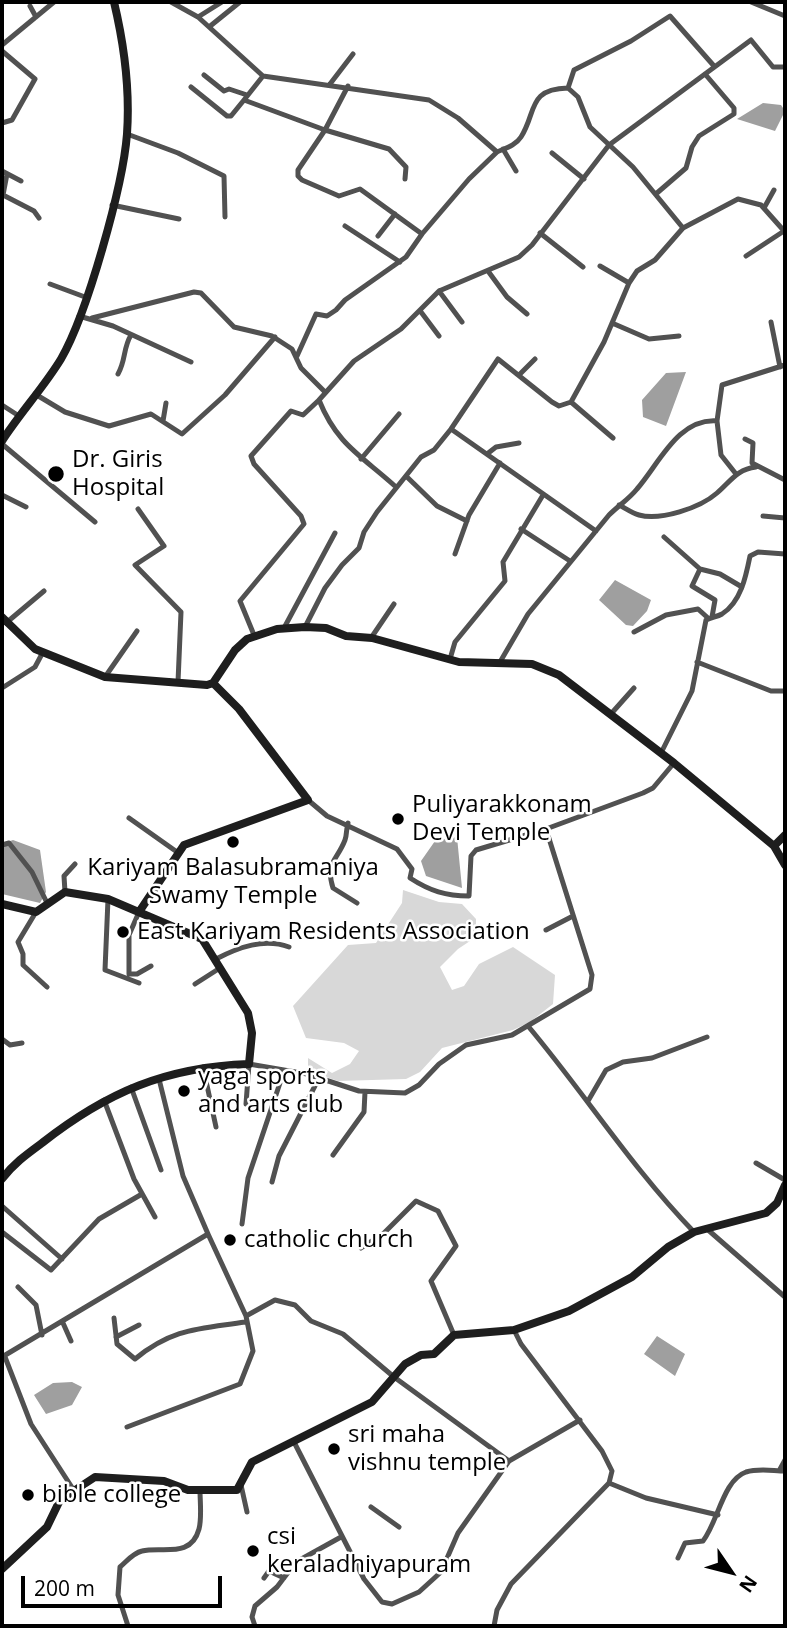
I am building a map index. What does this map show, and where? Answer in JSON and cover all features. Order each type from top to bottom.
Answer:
[{"type":"street","points":[[2,45],[54,2]]},
{"type":"street","points":[[95,522],[2,443],[61,359],[79,316],[112,205],[127,134],[124,67],[114,2]]},
{"type":"street","points":[[172,2],[198,17],[263,76],[348,86],[429,100],[458,118],[500,151],[516,171]]},
{"type":"street","points":[[198,17],[222,2]]},
{"type":"street","points":[[209,27],[240,2]]},
{"type":"street","points":[[753,2],[785,16]]},
{"type":"street","points":[[30,6],[36,17]]},
{"type":"street","points":[[568,88],[574,70],[631,41],[670,16],[714,66]]},
{"type":"street","points":[[254,635],[240,604],[241,598],[286,549],[304,522],[254,464],[251,456],[291,411],[303,415],[354,361],[390,338],[421,312],[439,291],[519,257],[609,145],[751,40],[773,67],[785,67]]},
{"type":"street","points":[[2,51],[35,79],[12,120],[2,123]]},
{"type":"street","points":[[330,84],[353,54]]},
{"type":"street","points":[[657,193],[686,168],[692,147],[699,136],[734,114],[734,108],[705,74]]},
{"type":"street","points":[[204,75],[224,91],[229,89],[325,130],[389,149],[406,167],[405,178]]},
{"type":"street","points":[[191,87],[227,116],[231,116],[263,76]]},
{"type":"street","points":[[348,86],[325,130],[298,170],[298,176],[339,196],[359,188],[422,234]]},
{"type":"street","points":[[568,88],[578,97],[590,127],[657,193],[683,228]]},
{"type":"street","points":[[297,356],[316,314],[327,316],[337,310],[345,299],[400,262],[469,179],[500,151],[520,138],[533,103],[545,92],[568,88]]},
{"type":"street","points":[[127,134],[178,153],[223,176],[225,217]]},
{"type":"street","points":[[552,153],[584,179]]},
{"type":"street","points":[[21,181],[5,173],[3,195],[34,211],[39,218]]},
{"type":"street","points":[[764,208],[774,190]]},
{"type":"street","points":[[305,626],[325,588],[359,548],[364,532],[406,475],[452,429],[498,359],[552,402],[559,405],[571,402],[612,323],[629,283],[637,271],[655,260],[683,228],[738,199],[751,200],[764,208],[785,231],[746,256]]},
{"type":"street","points":[[112,205],[179,219]]},
{"type":"street","points":[[378,236],[395,214]]},
{"type":"street","points":[[345,226],[400,262]]},
{"type":"street","points":[[540,233],[583,267]]},
{"type":"street","points":[[600,266],[629,283]]},
{"type":"street","points":[[488,271],[507,297],[527,314]]},
{"type":"street","points":[[50,284],[85,297]]},
{"type":"street","points":[[439,291],[462,322]]},
{"type":"street","points":[[92,318],[194,292],[201,293],[233,327],[275,337],[297,356],[301,368],[326,392]]},
{"type":"street","points":[[421,312],[439,336]]},
{"type":"street","points":[[79,316],[92,318],[191,362]]},
{"type":"street","points":[[736,474],[720,455],[718,421],[722,385],[783,366],[771,322]]},
{"type":"street","points":[[612,323],[649,339],[679,336]]},
{"type":"street","points":[[118,374],[125,361],[124,346],[131,335]]},
{"type":"street","points":[[34,394],[65,412],[109,426],[151,414],[183,434],[202,419],[275,337]]},
{"type":"street","points":[[520,374],[534,359]]},
{"type":"street","points":[[319,400],[339,437],[396,488]]},
{"type":"street","points":[[571,402],[612,438]]},
{"type":"street","points":[[163,421],[166,403]]},
{"type":"street","points":[[2,405],[19,416]]},
{"type":"street","points":[[361,459],[399,414]]},
{"type":"street","points":[[500,662],[528,614],[544,598],[570,561],[618,505],[625,503],[652,473],[676,437],[688,429],[718,421]]},
{"type":"street","points":[[452,429],[596,531]]},
{"type":"street","points":[[745,439],[753,443],[751,460],[756,467],[785,480]]},
{"type":"street","points":[[487,454],[496,447],[519,443]]},
{"type":"street","points":[[455,554],[467,521],[500,463]]},
{"type":"street","points":[[618,505],[639,515],[654,516],[684,509],[703,503],[736,474],[756,467]]},
{"type":"street","points":[[406,475],[437,506],[467,521]]},
{"type":"street","points":[[2,495],[26,507]]},
{"type":"street","points":[[450,659],[455,642],[505,581],[503,562],[543,495]]},
{"type":"street","points":[[138,509],[164,546],[135,565],[181,612],[178,682]]},
{"type":"street","points":[[763,516],[785,518]]},
{"type":"street","points":[[521,529],[570,561]]},
{"type":"street","points":[[285,628],[335,533]]},
{"type":"street","points":[[664,537],[700,569],[720,574],[743,587]]},
{"type":"street","points":[[710,618],[725,612],[743,587],[750,556],[758,552],[785,554]]},
{"type":"street","points":[[661,753],[692,691],[697,662],[715,600],[692,586],[700,569]]},
{"type":"street","points":[[44,591],[4,620],[22,640],[43,652],[105,677],[213,683],[239,709],[307,800],[327,816],[348,823],[397,849],[412,869],[410,878],[427,889],[448,896],[469,896],[471,856],[476,850],[546,829],[643,793],[660,780],[674,763]]},
{"type":"street","points":[[370,638],[394,604]]},
{"type":"street","points":[[634,632],[666,615],[698,609],[710,618]]},
{"type":"street","points":[[213,683],[235,650],[254,635],[305,626],[370,638],[450,659],[531,664],[559,675],[674,763],[774,846],[785,865]]},
{"type":"street","points":[[105,677],[137,631]]},
{"type":"street","points":[[2,688],[35,667],[43,652]]},
{"type":"street","points":[[697,662],[771,691],[785,691]]},
{"type":"street","points":[[610,715],[634,688]]},
{"type":"street","points":[[151,966],[137,974],[129,974],[129,935],[139,912],[177,852],[184,845],[307,800]]},
{"type":"street","points":[[129,818],[177,852]]},
{"type":"street","points":[[348,823],[345,839],[332,859],[329,875],[333,888],[356,903]]},
{"type":"street","points":[[2,1179],[15,1163],[104,1100],[131,1087],[203,1067],[249,1064],[319,1077],[365,1092],[405,1093],[419,1086],[439,1064],[466,1045],[512,1035],[590,989],[592,975],[546,829]]},
{"type":"street","points":[[774,846],[785,835]]},
{"type":"street","points":[[2,845],[9,843],[21,855],[48,905]]},
{"type":"street","points":[[65,892],[64,876],[75,864]]},
{"type":"street","points":[[47,987],[23,965],[23,954],[18,942],[36,912],[65,892],[108,899],[192,932],[207,943],[248,1013],[252,1033],[246,1104]]},
{"type":"street","points":[[108,899],[105,970],[139,983]]},
{"type":"street","points":[[2,904],[36,912]]},
{"type":"street","points":[[546,930],[573,916]]},
{"type":"street","points":[[195,984],[233,950],[257,944],[279,943],[289,947]]},
{"type":"street","points":[[528,1026],[588,1101],[648,1183],[694,1232]]},
{"type":"street","points":[[588,1101],[606,1070],[636,1058],[652,1058],[707,1037]]},
{"type":"street","points":[[2,1039],[10,1045],[22,1043]]},
{"type":"street","points":[[203,1067],[216,1127]]},
{"type":"street","points":[[242,1224],[248,1178],[284,1070]]},
{"type":"street","points":[[272,1182],[279,1156],[319,1077]]},
{"type":"street","points":[[127,1427],[236,1388],[244,1378],[253,1351],[246,1319],[183,1176],[159,1079]]},
{"type":"street","points":[[131,1087],[161,1170]]},
{"type":"street","points":[[333,1155],[364,1112],[365,1092]]},
{"type":"street","points":[[104,1100],[142,1194],[155,1217]]},
{"type":"street","points":[[247,1512],[241,1485],[245,1472],[253,1462],[372,1402],[413,1358],[435,1354],[454,1335],[514,1331],[536,1325],[583,1304],[632,1277],[668,1247],[694,1232],[766,1213],[782,1196],[785,1183],[755,1163]]},
{"type":"street","points":[[2,1232],[51,1270],[99,1219],[142,1194]]},
{"type":"street","points":[[361,1248],[384,1233],[416,1201],[438,1211],[456,1247],[431,1281],[454,1335]]},
{"type":"street","points":[[2,1206],[62,1259]]},
{"type":"street","points":[[707,1228],[785,1297]]},
{"type":"street","points":[[72,1489],[36,1435],[4,1357],[208,1234]]},
{"type":"street","points":[[18,1287],[36,1305],[42,1335]]},
{"type":"street","points":[[114,1318],[117,1344],[135,1359],[159,1340],[177,1333],[246,1319],[275,1300],[295,1306],[311,1321],[343,1334],[394,1377],[509,1461]]},
{"type":"street","points":[[63,1323],[71,1340]]},
{"type":"street","points":[[116,1337],[139,1325]]},
{"type":"street","points":[[494,1626],[497,1610],[511,1584],[609,1483],[611,1466],[514,1331]]},
{"type":"street","points":[[294,1442],[364,1578],[382,1602],[398,1602],[419,1592],[441,1572],[458,1533],[509,1461],[580,1420]]},
{"type":"street","points":[[678,1558],[685,1543],[703,1541],[718,1516],[733,1481],[757,1470],[782,1471],[785,1460]]},
{"type":"street","points":[[2,1569],[47,1527],[60,1500],[72,1489],[96,1477],[164,1481],[188,1490],[228,1491],[241,1485]]},
{"type":"street","points":[[609,1483],[646,1497],[695,1507],[718,1516]]},
{"type":"street","points":[[128,1626],[118,1595],[120,1567],[144,1550],[169,1551],[187,1545],[200,1528],[200,1490]]},
{"type":"street","points":[[372,1507],[399,1527]]},
{"type":"street","points":[[255,1626],[252,1617],[255,1606],[284,1578],[296,1562],[341,1537]]},
{"type":"street","points":[[264,1578],[269,1571],[284,1578]]},
{"type":"shaded area","points":[[763,103],[781,105],[785,111],[775,131],[737,119]]},
{"type":"shaded area","points":[[686,372],[666,426],[643,417],[642,400],[666,373]]},
{"type":"shaded area","points":[[615,580],[651,600],[647,611],[633,626],[626,625],[599,600]]},
{"type":"shaded area","points":[[457,837],[462,888],[426,876],[421,861],[435,841]]},
{"type":"shaded area","points":[[13,840],[40,850],[46,892],[40,903],[2,894],[2,844]]},
{"type":"shaded area","points":[[403,890],[439,902],[462,904],[476,919],[476,937],[458,949],[440,967],[452,990],[464,986],[479,964],[513,947],[555,975],[553,1004],[530,1022],[513,1030],[442,1048],[420,1072],[406,1079],[338,1081],[308,1071],[308,1058],[332,1073],[350,1064],[359,1051],[344,1043],[306,1038],[293,1006],[348,945],[376,943],[402,903]]},
{"type":"shaded area","points":[[657,1336],[685,1354],[675,1376],[644,1354]]},
{"type":"shaded area","points":[[72,1382],[82,1387],[72,1405],[46,1414],[34,1395],[53,1383]]},
{"type":"place","name":"Dr. Giris Hospital","points":[[56,474]]},
{"type":"place","name":"Puliyarakkonam Devi Temple","points":[[398,819]]},
{"type":"place","name":"Kariyam Balasubramaniya Swamy Temple","points":[[233,842]]},
{"type":"place","name":"East Kariyam Residents Association","points":[[123,932]]},
{"type":"place","name":"yaga sports and arts club","points":[[184,1091]]},
{"type":"place","name":"catholic church","points":[[230,1240]]},
{"type":"place","name":"sri maha vishnu temple","points":[[334,1449]]},
{"type":"place","name":"bible college","points":[[28,1495]]},
{"type":"place","name":"csi keraladhiyapuram","points":[[253,1551]]}]
